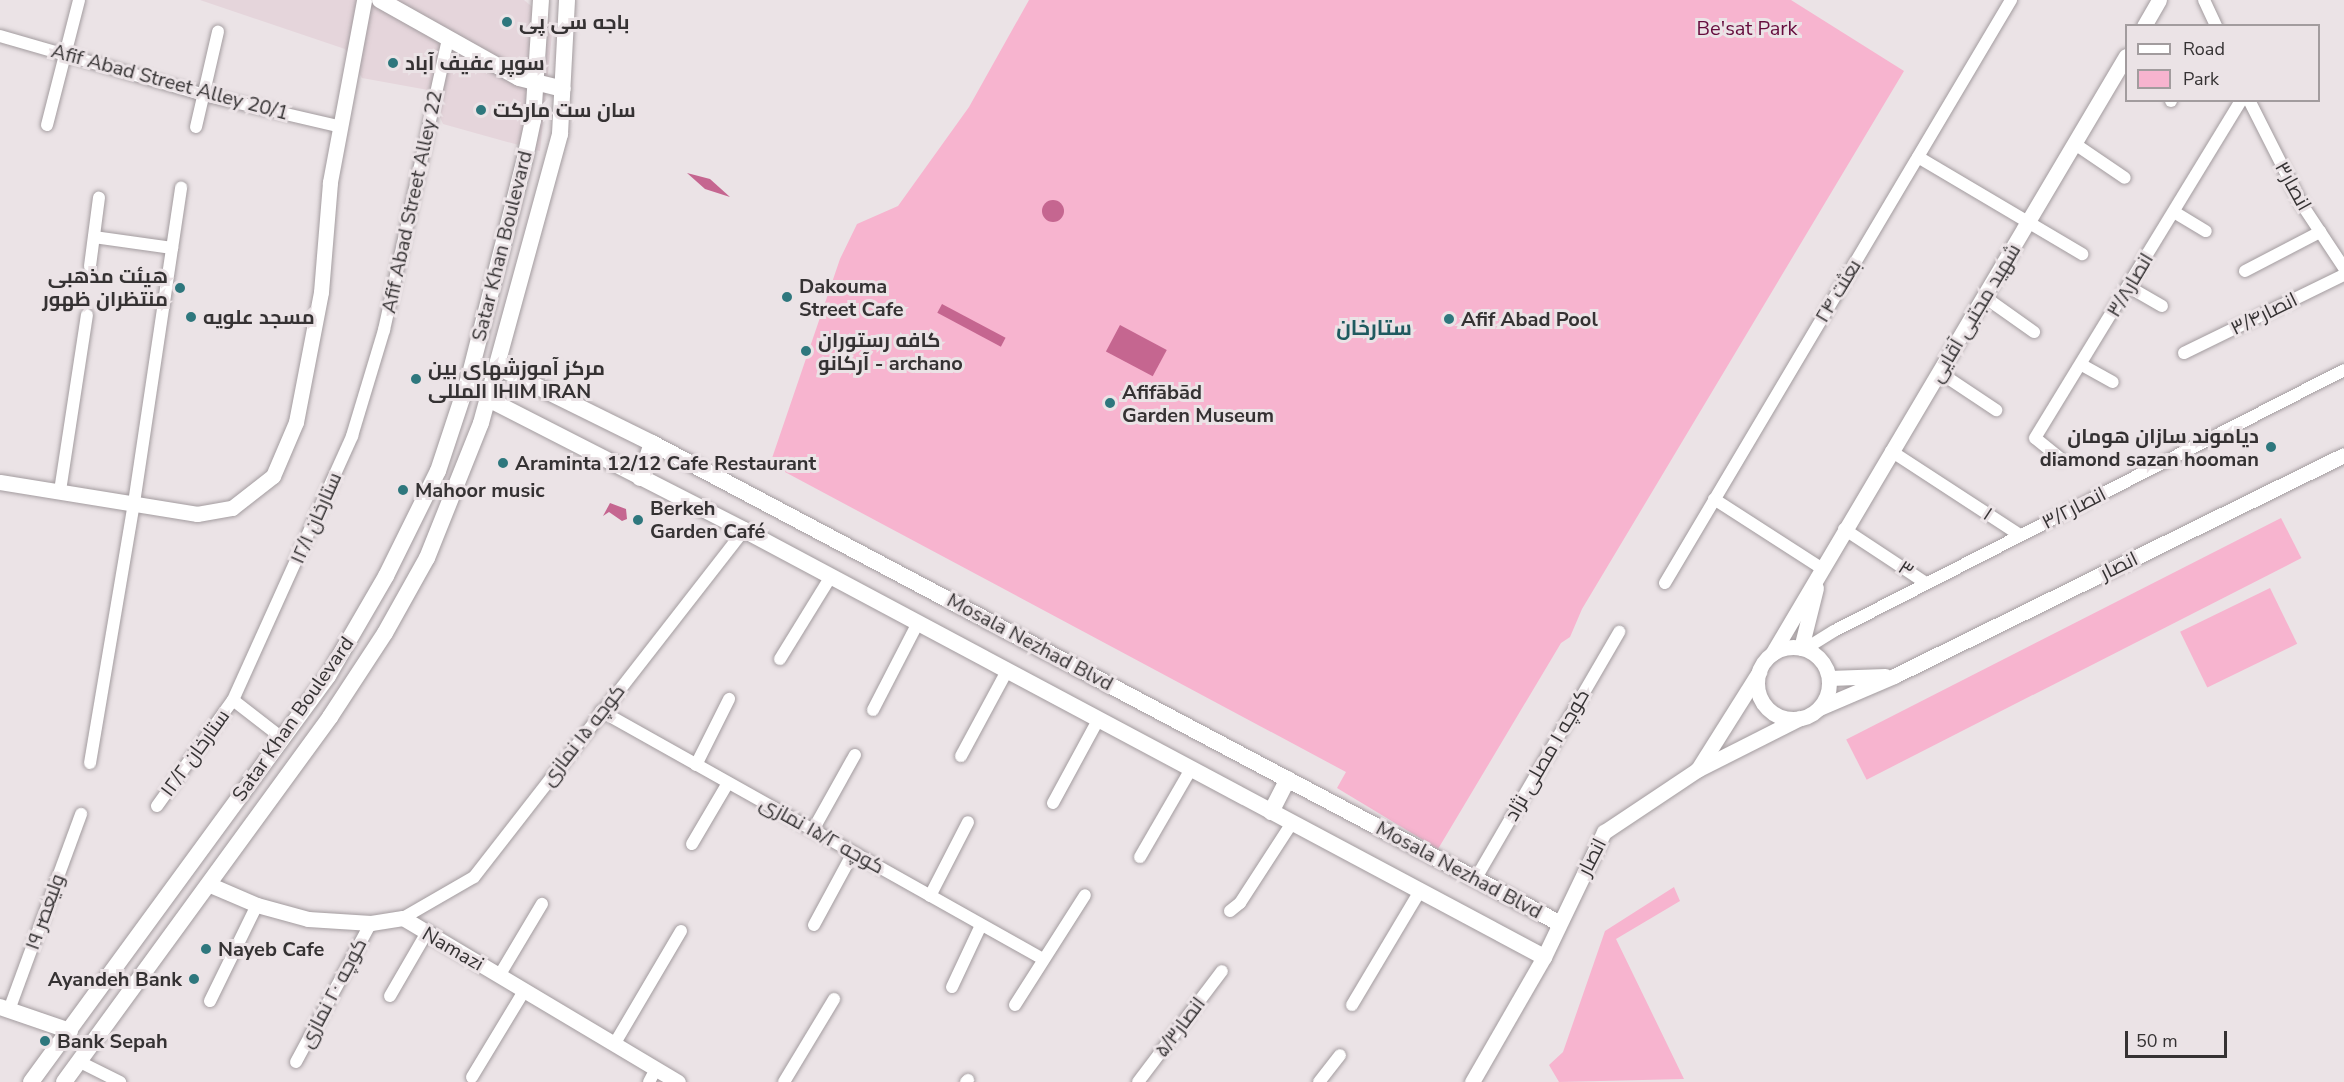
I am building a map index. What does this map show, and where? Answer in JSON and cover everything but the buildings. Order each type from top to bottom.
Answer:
[{"type":"main road","points":[[380,0],[448,39],[536,84],[563,88]]},
{"type":"main road","name":"Satar Khan Boulevard","points":[[31,1082],[309,702],[386,576],[438,471],[470,374],[525,158],[536,84],[541,0]]},
{"type":"main road","name":"Satar Khan Boulevard","points":[[64,1082],[330,717],[385,633],[427,558],[471,453],[488,399],[560,134],[567,0]]},
{"type":"main road","name":"Mosala Nezhad Blvd","points":[[498,367],[652,443],[1559,923]]},
{"type":"main road","name":"Mosala Nezhad Blvd","points":[[488,399],[744,530],[1544,957]]},
{"type":"main road","points":[[640,478],[652,443]]},
{"type":"main road","points":[[309,702],[330,717]]},
{"type":"main road","points":[[1271,812],[1288,779]]},
{"type":"main road","points":[[4,1008],[70,1031]]},
{"type":"street","points":[[47,125],[79,0]]},
{"type":"street","points":[[0,482],[197,514],[232,508],[273,476],[284,459],[296,422],[321,292],[330,182],[364,0]]},
{"type":"street","name":"بعثت ۲۴","points":[[1665,583],[2010,0]]},
{"type":"street","points":[[2145,24],[2159,0]]},
{"type":"street","points":[[2204,0],[2215,24]]},
{"type":"street","points":[[196,128],[218,32]]},
{"type":"street","name":"Afif Abad Street Alley 20/1","points":[[0,36],[204,95],[341,127]]},
{"type":"street","name":"Afif Abad Street Alley 22","points":[[384,330],[448,39]]},
{"type":"street","name":"شهید مجتبی آقایی","points":[[1772,654],[1844,529],[1986,298],[2075,144],[2124,66]]},
{"type":"street","name":"انصار۳/۸","points":[[2061,459],[2035,438],[2082,365],[2240,102]]},
{"type":"street","name":"انصار۳","points":[[2250,102],[2301,203],[2344,268]]},
{"type":"street","points":[[2075,144],[2125,178]]},
{"type":"street","points":[[1918,157],[2082,254]]},
{"type":"street","points":[[90,763],[134,503],[181,187]]},
{"type":"street","points":[[90,266],[99,198]]},
{"type":"street","points":[[2174,212],[2206,231]]},
{"type":"street","points":[[2246,271],[2320,232]]},
{"type":"street","points":[[94,237],[172,248]]},
{"type":"street","name":"انصار۳/۴","points":[[2184,353],[2344,275]]},
{"type":"street","points":[[2129,287],[2162,306]]},
{"type":"street","points":[[1986,298],[2034,332]]},
{"type":"street","points":[[60,490],[87,315]]},
{"type":"street","name":"۱۲/۱ ستارخان","points":[[233,700],[352,436],[384,330]]},
{"type":"street","points":[[2082,365],[2113,382]]},
{"type":"street","name":"انصار۳/۲","points":[[1803,648],[2344,370]]},
{"type":"street","points":[[1940,372],[1996,410]]},
{"type":"street","name":"۱","points":[[1891,451],[2020,535]]},
{"type":"street","name":"انصار","points":[[1819,708],[1894,676],[2344,455]]},
{"type":"street","points":[[1714,500],[1821,568]]},
{"type":"street","name":"۳","points":[[1844,529],[1926,583]]},
{"type":"street","name":"کوچه ۱۵ نمازی","points":[[403,918],[474,877],[744,530]]},
{"type":"street","name":"شهید مجتبی آقایی","points":[[1803,648],[1821,568]]},
{"type":"street","points":[[780,659],[831,576]]},
{"type":"street","points":[[873,710],[918,623]]},
{"type":"street","name":"کوچه ۱ مصلی نژاد","points":[[1476,878],[1619,632]]},
{"type":"street","points":[[1697,770],[1759,672],[1772,654],[1803,648],[1823,663],[1828,678],[1819,708],[1800,718],[1788,718],[1766,707],[1757,684],[1759,672]]},
{"type":"street","points":[[961,756],[1007,671]]},
{"type":"street","name":"انصار","points":[[1828,678],[1894,676]]},
{"type":"street","points":[[696,765],[729,699]]},
{"type":"street","points":[[233,700],[282,738]]},
{"type":"street","name":"۱۲/۲ ستارخان","points":[[157,806],[233,700]]},
{"type":"street","name":"کوچه ۱۵/۲ نمازی","points":[[601,711],[1043,960]]},
{"type":"street","name":"انصار","points":[[1472,1082],[1544,957],[1604,832],[1697,770],[1800,718]]},
{"type":"street","points":[[1053,803],[1098,720]]},
{"type":"street","points":[[813,830],[855,755]]},
{"type":"street","points":[[1140,857],[1191,769]]},
{"type":"street","points":[[692,844],[728,783]]},
{"type":"street","name":"۱۹ ولیعصر","points":[[4,1008],[81,814]]},
{"type":"street","points":[[930,896],[968,822]]},
{"type":"street","points":[[1230,910],[1240,903],[1292,823]]},
{"type":"street","points":[[814,925],[853,853]]},
{"type":"street","name":"Namazi","points":[[208,884],[257,905],[308,919],[371,923],[403,918],[426,934],[615,1043],[652,1076],[678,1082]]},
{"type":"street","points":[[1352,1005],[1420,891]]},
{"type":"street","points":[[1015,1005],[1085,895]]},
{"type":"street","points":[[500,976],[542,904]]},
{"type":"street","points":[[210,1001],[257,905]]},
{"type":"street","name":"کوچه ۲۰ نمازی","points":[[296,1062],[371,923]]},
{"type":"street","points":[[952,987],[981,925]]},
{"type":"street","points":[[615,1043],[681,931]]},
{"type":"street","points":[[390,996],[426,934]]},
{"type":"street","name":"انصار۵/۳","points":[[1138,1082],[1222,971]]},
{"type":"street","points":[[472,1077],[524,991]]},
{"type":"street","points":[[784,1082],[834,999]]},
{"type":"street","points":[[1319,1082],[1340,1054]]},
{"type":"street","points":[[80,1062],[120,1082]]},
{"type":"shaded area","points":[[200,0],[524,0],[553,24],[540,151],[443,124],[428,90],[362,78],[345,49]]},
{"type":"shaded area","points":[[687,173],[710,179],[730,197],[705,189]]},
{"type":"shaded area","points":[[1053,200],[1061,203],[1064,211],[1061,219],[1053,222],[1045,219],[1042,211],[1045,203]]},
{"type":"shaded area","points":[[942,304],[1006,338],[1001,347],[937,313]]},
{"type":"shaded area","points":[[1120,325],[1167,350],[1153,376],[1106,351]]},
{"type":"shaded area","points":[[610,503],[626,509],[627,519],[622,521],[609,512],[603,516]]},
{"type":"green space","name":"Be'sat Park","points":[[1029,0],[1791,0],[1904,71],[1582,609],[1570,637],[1561,643],[1438,849],[1337,788],[1346,772],[770,464],[840,259],[857,224],[898,206],[969,107]]},
{"type":"green space","points":[[2281,518],[2301,558],[1867,780],[1846,740]]},
{"type":"green space","points":[[2270,588],[2297,644],[2207,688],[2180,632]]},
{"type":"green space","points":[[1674,887],[1680,901],[1616,939],[1684,1079],[1559,1082],[1549,1065],[1563,1052],[1605,931]]},
{"type":"place","name":"باجه سی پی","points":[[507,22]]},
{"type":"place","name":"سوپر عفیف آباد","points":[[393,63]]},
{"type":"place","name":"سان ست مارکت","points":[[481,110]]},
{"type":"place","name":"هیئت مذهبی منتظران ظهور","points":[[180,288]]},
{"type":"place","name":"Dakouma Street Cafe","points":[[787,297]]},
{"type":"place","name":"مسجد علویه","points":[[191,317]]},
{"type":"place","name":"Afif Abad Pool","points":[[1449,319]]},
{"type":"place","name":"کافه رستوران آرکانو - archano","points":[[806,351]]},
{"type":"place","name":"مرکز آموزشهای بین المللی IHIM IRAN","points":[[416,379]]},
{"type":"place","name":"Afifābād Garden Museum","points":[[1110,403]]},
{"type":"place","name":"دیاموند سازان هومان diamond sazan hooman","points":[[2271,447]]},
{"type":"place","name":"Araminta 12/12 Cafe Restaurant","points":[[503,463]]},
{"type":"place","name":"Mahoor music","points":[[403,490]]},
{"type":"place","name":"Berkeh Garden Café","points":[[638,520]]},
{"type":"place","name":"Nayeb Cafe","points":[[206,949]]},
{"type":"place","name":"Ayandeh Bank","points":[[194,979]]},
{"type":"place","name":"Bank Sepah","points":[[45,1041]]},
{"type":"district","name":"ستارخان","points":[[1374,328]]}]
